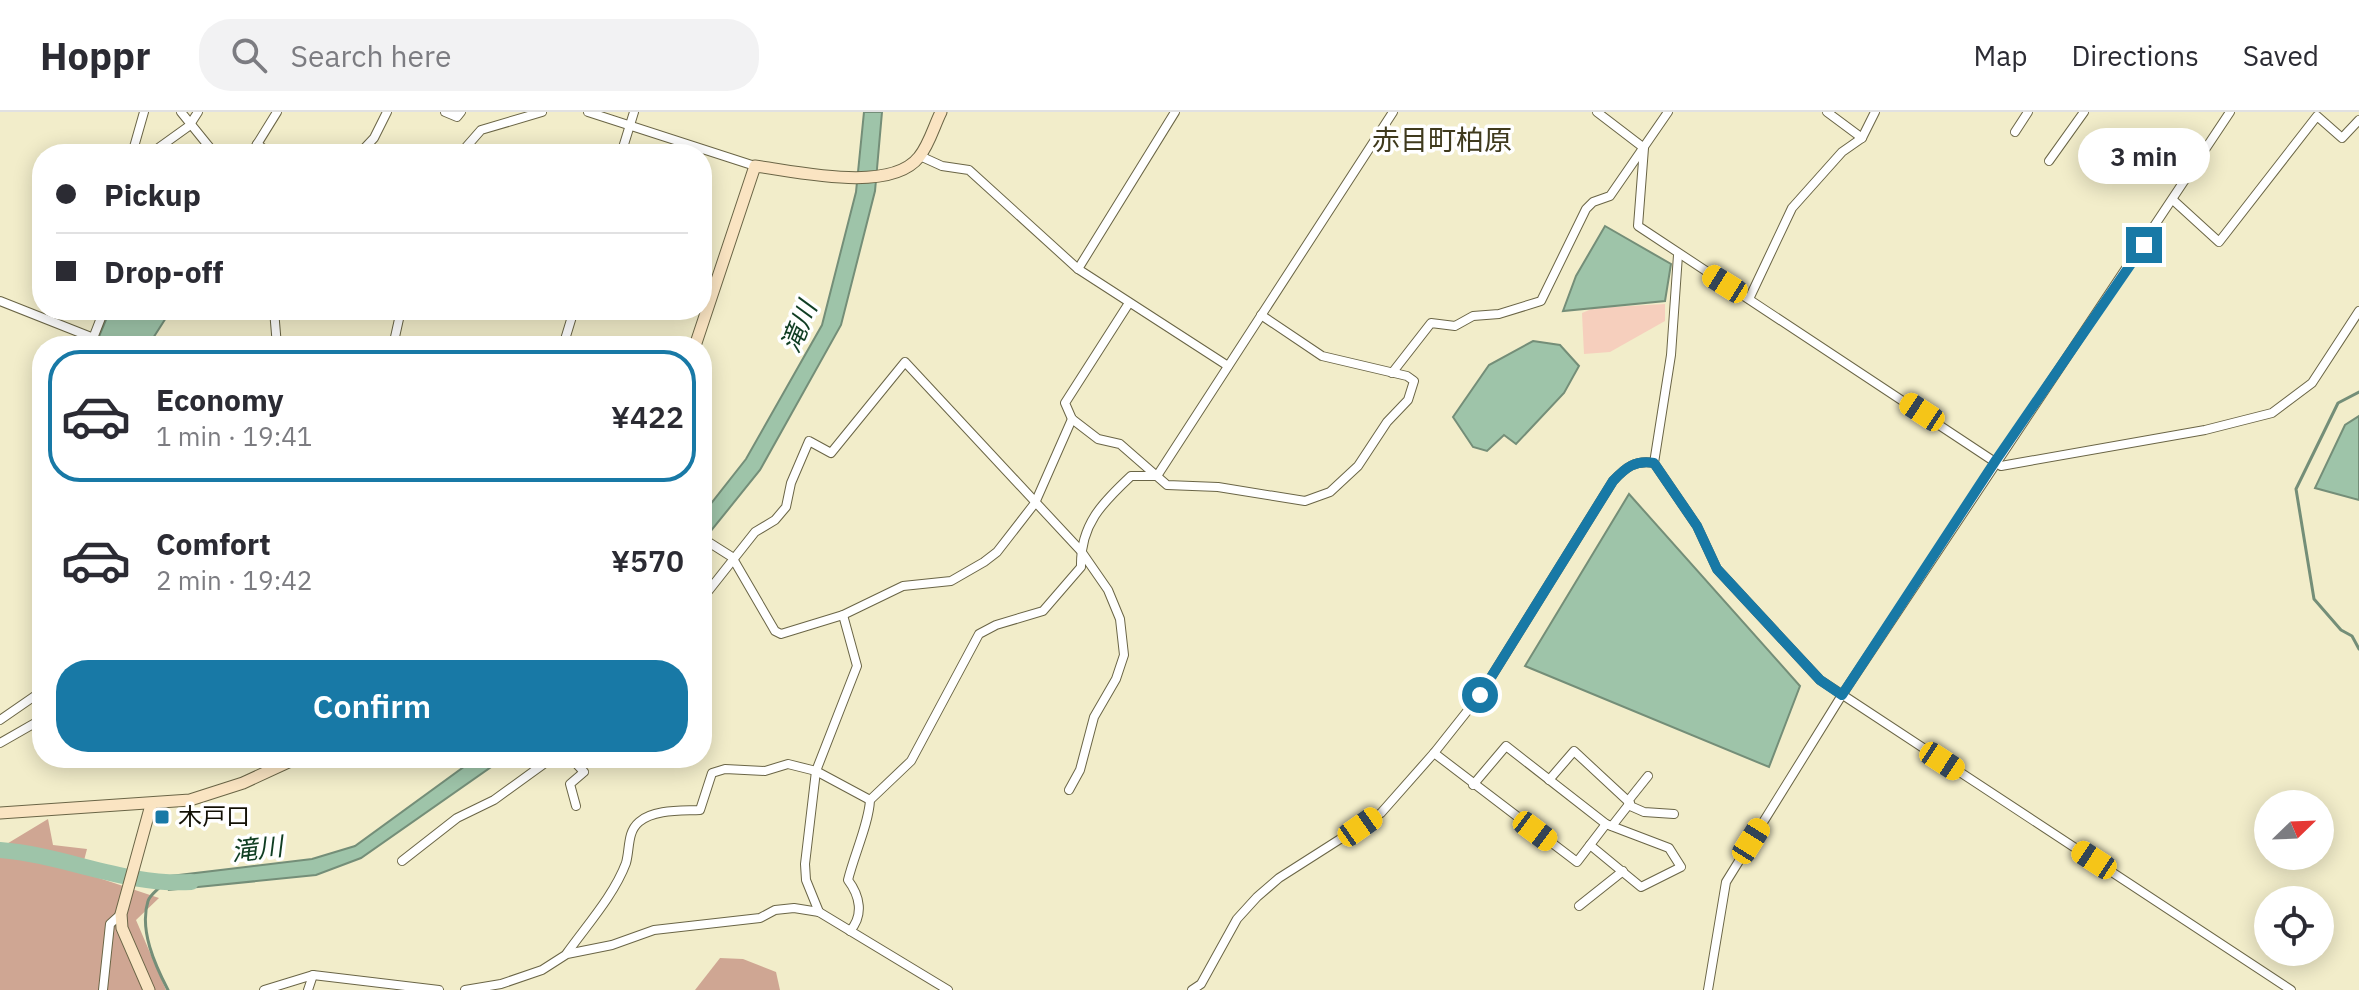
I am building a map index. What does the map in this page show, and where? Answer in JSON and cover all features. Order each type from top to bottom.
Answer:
[{"type":"main road","points":[[712,295],[755,166],[851,179],[895,171],[920,156],[941,112]]},
{"type":"main road","points":[[0,813],[190,800],[243,783],[275,768]]},
{"type":"main road","points":[[149,990],[122,928],[121,914],[136,869],[151,805]]},
{"type":"street","points":[[135,144],[144,112]]},
{"type":"street","points":[[181,112],[207,144]]},
{"type":"street","points":[[163,144],[190,124],[198,112]]},
{"type":"street","points":[[257,144],[277,112]]},
{"type":"street","points":[[366,144],[387,112]]},
{"type":"street","points":[[445,112],[457,117],[461,112]]},
{"type":"street","points":[[469,144],[481,130],[542,112]]},
{"type":"street","points":[[588,112],[690,144]]},
{"type":"street","points":[[624,144],[634,112]]},
{"type":"street","points":[[1078,269],[1175,112]]},
{"type":"street","points":[[1157,476],[1393,112]]},
{"type":"street","points":[[1597,112],[1644,148]]},
{"type":"street","points":[[1392,373],[1431,323],[1455,326],[1473,316],[1499,314],[1541,301],[1586,209],[1593,202],[1610,196],[1668,112]]},
{"type":"street","points":[[1827,112],[1862,138]]},
{"type":"street","points":[[1749,299],[1792,208],[1842,152],[1862,138],[1875,112]]},
{"type":"street","points":[[2015,132],[2028,112]]},
{"type":"street","points":[[2049,161],[2084,112]]},
{"type":"street","points":[[1708,990],[1723,888],[1842,695],[2230,112]]},
{"type":"street","points":[[2173,200],[2219,242],[2317,116],[2342,138],[2359,120]]},
{"type":"street","points":[[1644,148],[1638,226],[2001,466],[2205,430],[2272,413],[2312,383],[2359,311]]},
{"type":"street","points":[[712,152],[755,166]]},
{"type":"street","points":[[920,156],[942,166],[969,170],[1078,269],[1228,366]]},
{"type":"street","points":[[1678,255],[1671,355],[1654,463],[1697,526],[1717,569],[1820,680],[2291,990]]},
{"type":"street","points":[[0,301],[32,315]]},
{"type":"street","points":[[1129,303],[1065,403],[1072,419],[1098,439],[1120,444],[1167,485],[1218,487],[1305,501],[1330,492],[1358,466],[1379,433],[1414,391],[1414,381],[1322,356],[1261,315]]},
{"type":"street","points":[[43,320],[80,336]]},
{"type":"street","points":[[712,585],[755,532],[775,520],[786,507],[791,483],[809,441],[831,453],[905,362],[1081,551],[1108,590],[1120,619],[1124,655],[1116,679],[1094,717],[1080,770],[1069,790]]},
{"type":"street","points":[[712,545],[732,557],[775,631],[781,634],[843,615],[903,586],[951,581],[997,552],[1035,503],[1072,419]]},
{"type":"street","points":[[1192,990],[1201,984],[1237,919],[1257,897],[1279,878],[1381,813],[1434,753],[1480,695],[1613,481],[1624,469],[1640,461],[1654,463]]},
{"type":"street","points":[[850,931],[858,922],[859,895],[848,880],[857,841],[870,817],[870,800],[911,761],[979,634],[1043,611],[1081,567],[1081,551],[1090,520],[1102,503],[1131,476],[1157,476]]},
{"type":"street","points":[[819,912],[806,880],[805,864],[816,771],[857,666],[843,615]]},
{"type":"street","points":[[0,720],[32,698]]},
{"type":"street","points":[[0,743],[32,725]]},
{"type":"street","points":[[1473,785],[1506,746],[1609,825],[1669,848],[1681,867],[1641,887],[1590,845]]},
{"type":"street","points":[[1549,780],[1574,751],[1628,803],[1644,812],[1674,814]]},
{"type":"street","points":[[1434,753],[1577,862],[1648,776]]},
{"type":"street","points":[[567,954],[617,880],[626,861],[635,826],[643,819],[672,811],[700,810],[712,773],[725,769],[765,771],[788,764],[816,771],[870,800]]},
{"type":"street","points":[[402,861],[457,818],[494,800],[538,768]]},
{"type":"street","points":[[576,806],[570,784],[584,772],[580,768]]},
{"type":"street","points":[[1579,906],[1623,871]]},
{"type":"street","points":[[465,990],[501,984],[542,970],[567,954],[612,945],[654,930],[760,918],[775,910],[794,908],[819,912],[948,990]]},
{"type":"street","points":[[103,990],[110,924],[121,914]]},
{"type":"street","points":[[308,990],[313,975]]},
{"type":"street","points":[[264,990],[313,975],[439,990]]},
{"type":"shaded area","points":[[864,112],[882,112],[875,191],[841,325],[760,470],[712,530],[712,502],[746,459],[822,325],[856,192]]},
{"type":"shaded area","points":[[1605,226],[1671,264],[1665,301],[1563,311],[1576,276]]},
{"type":"shaded area","points":[[1665,304],[1665,321],[1610,352],[1584,354],[1582,313],[1594,308]]},
{"type":"shaded area","points":[[106,320],[165,320],[154,336],[99,336]]},
{"type":"shaded area","points":[[1533,341],[1560,345],[1579,366],[1564,393],[1516,444],[1504,435],[1487,451],[1473,447],[1453,417],[1489,365]]},
{"type":"shaded area","points":[[2359,416],[2359,500],[2315,488],[2345,425]]},
{"type":"shaded area","points":[[1629,494],[1800,686],[1769,767],[1525,666]]},
{"type":"shaded area","points":[[462,768],[490,768],[361,858],[316,875],[169,890],[171,876],[312,859],[355,846]]},
{"type":"shaded area","points":[[48,819],[53,845],[87,849],[81,872],[159,898],[136,920],[166,990],[0,990],[0,848]]},
{"type":"shaded area","points":[[720,958],[743,959],[776,972],[780,990],[695,990]]},
{"type":"waterway","points":[[2359,392],[2338,403],[2296,489],[2314,599],[2341,630],[2352,636],[2359,649]]},
{"type":"waterway","name":"滝川","points":[[0,850],[142,879],[191,882]]},
{"type":"waterway","points":[[165,881],[149,898],[146,924],[154,958],[168,990]]},
{"type":"place","name":"木戸口","points":[[162,817]]},
{"type":"district","name":"赤目町柏原","points":[[1442,140]]},
{"type":"route","points":[[1480,695],[1613,481],[1624,469],[1640,461],[1654,463],[1697,526],[1717,569],[1820,680],[1842,695],[1996,460],[2144,245]]}]
